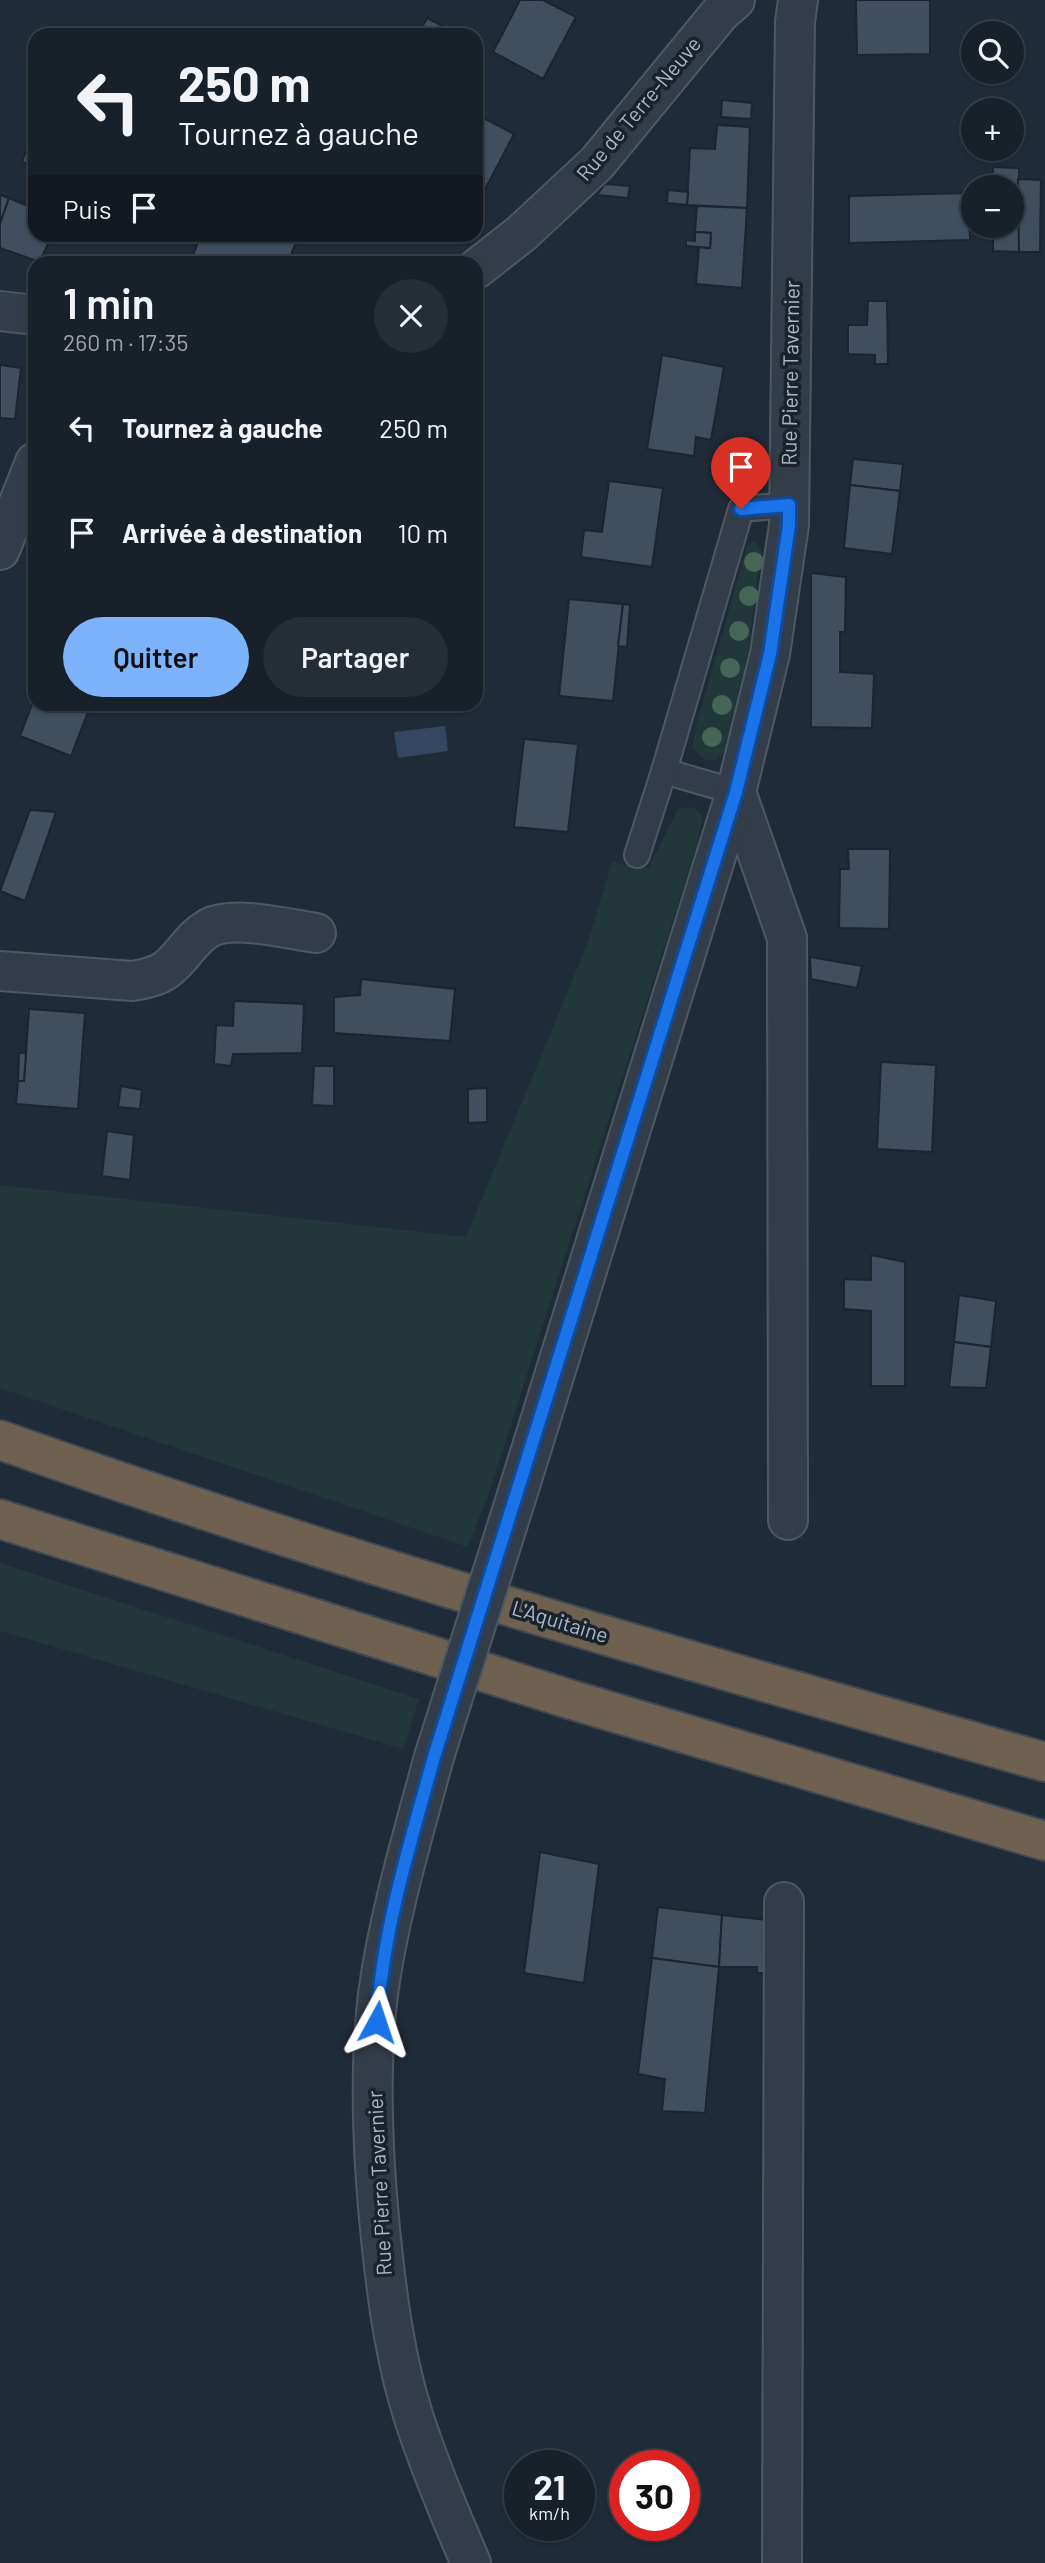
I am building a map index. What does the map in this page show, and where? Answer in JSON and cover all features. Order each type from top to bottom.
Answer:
[{"type":"highway","name":"L'Aquitaine","points":[[0,1440],[352,1558],[581,1629],[1045,1762]]},
{"type":"highway","points":[[0,1519],[558,1696],[1045,1841]]},
{"type":"street","name":"Rue de Terre-Neuve","points":[[483,264],[522,233],[597,163],[720,12],[735,0]]},
{"type":"street","name":"Rue Pierre Tavernier","points":[[471,2563],[447,2508],[413,2414],[390,2317],[376,2199],[372,2100],[378,1995],[397,1894],[434,1757],[736,792],[770,654],[789,525],[795,22],[798,0]]},
{"type":"street","points":[[0,311],[28,314]]},
{"type":"street","points":[[0,550],[28,480]]},
{"type":"street","points":[[736,792],[787,938],[788,1520]]},
{"type":"street","points":[[0,971],[132,981],[150,978],[167,970],[194,939],[211,927],[231,922],[316,933]]},
{"type":"street","points":[[782,2563],[784,1902]]},
{"type":"lane","points":[[637,855],[741,509],[789,505]]},
{"type":"lane","points":[[664,771],[736,792]]},
{"type":"green space","points":[[754,541],[761,548],[748,654],[726,751],[716,761],[705,760],[692,748],[696,726],[747,546]]},
{"type":"green space","points":[[694,807],[703,817],[695,851],[490,1490],[468,1547],[0,1388],[0,1185],[466,1237],[587,945],[612,862],[648,868],[678,809]]},
{"type":"green space","points":[[0,1563],[419,1699],[403,1749],[0,1631]]},
{"type":"water","points":[[445,726],[448,751],[398,758],[394,732]]},
{"type":"building","points":[[520,0],[543,0],[576,17],[543,79],[493,52]]},
{"type":"building","points":[[856,0],[930,0],[930,54],[857,55]]},
{"type":"building","points":[[427,18],[446,28],[422,28]]},
{"type":"building","points":[[722,100],[752,103],[751,119],[721,117]]},
{"type":"building","points":[[483,118],[514,134],[483,193]]},
{"type":"building","points":[[717,125],[750,127],[747,208],[687,205],[690,148],[715,149]]},
{"type":"building","points":[[28,145],[28,164],[22,162]]},
{"type":"building","points":[[993,167],[1019,168],[1019,175],[993,175]]},
{"type":"building","points":[[1024,179],[1041,180],[1040,252],[1019,252],[1019,238],[1024,238]]},
{"type":"building","points":[[605,184],[630,186],[628,198],[597,195]]},
{"type":"building","points":[[668,190],[688,192],[687,205],[667,203]]},
{"type":"building","points":[[961,193],[961,238],[970,240],[849,243],[849,196]]},
{"type":"building","points":[[0,195],[9,198],[0,224]]},
{"type":"building","points":[[9,198],[28,206],[28,242],[49,242],[43,256],[28,258],[0,248],[0,224]]},
{"type":"building","points":[[697,206],[747,208],[742,288],[696,284],[699,247],[710,248],[711,233],[695,232]]},
{"type":"building","points":[[695,232],[711,233],[710,248],[686,246],[686,240],[695,241]]},
{"type":"building","points":[[993,238],[1019,238],[1019,252],[993,251]]},
{"type":"building","points":[[198,242],[296,242],[290,256],[193,256]]},
{"type":"building","points":[[868,301],[887,301],[888,364],[875,364],[875,355],[848,354],[848,325],[867,325]]},
{"type":"building","points":[[662,355],[724,367],[711,440],[696,437],[694,456],[647,449]]},
{"type":"building","points":[[0,365],[21,368],[15,419],[0,418]]},
{"type":"building","points":[[853,459],[903,464],[900,491],[850,485]]},
{"type":"building","points":[[609,481],[663,488],[652,567],[581,557],[584,530],[602,532]]},
{"type":"building","points":[[850,485],[900,491],[892,554],[844,548]]},
{"type":"building","points":[[811,573],[846,577],[845,632],[840,632],[840,672],[874,674],[872,728],[811,727]]},
{"type":"building","points":[[569,599],[623,604],[613,701],[559,696]]},
{"type":"building","points":[[623,604],[630,605],[627,647],[618,646]]},
{"type":"building","points":[[30,711],[88,711],[71,756],[20,736]]},
{"type":"building","points":[[524,739],[578,744],[568,832],[514,827]]},
{"type":"building","points":[[30,810],[56,812],[25,901],[0,891]]},
{"type":"building","points":[[848,849],[890,849],[889,929],[839,928],[840,869],[849,869]]},
{"type":"building","points":[[810,957],[862,966],[857,988],[811,979]]},
{"type":"building","points":[[361,979],[455,989],[450,1041],[334,1033],[334,997],[360,995]]},
{"type":"building","points":[[234,1001],[304,1004],[302,1053],[233,1054],[231,1066],[214,1064],[216,1025],[233,1026]]},
{"type":"building","points":[[29,1009],[85,1013],[78,1109],[16,1104],[18,1081],[24,1081]]},
{"type":"building","points":[[19,1053],[26,1053],[24,1081],[18,1081]]},
{"type":"building","points":[[881,1062],[936,1065],[932,1152],[877,1149]]},
{"type":"building","points":[[314,1066],[334,1066],[334,1106],[312,1105]]},
{"type":"building","points":[[121,1086],[142,1090],[140,1109],[118,1107]]},
{"type":"building","points":[[487,1088],[487,1122],[468,1123],[468,1089]]},
{"type":"building","points":[[107,1131],[134,1135],[130,1180],[102,1176]]},
{"type":"building","points":[[871,1255],[905,1262],[905,1386],[871,1386],[871,1311],[844,1309],[844,1279],[871,1280]]},
{"type":"building","points":[[959,1295],[996,1301],[991,1347],[954,1342]]},
{"type":"building","points":[[954,1342],[991,1347],[986,1388],[949,1387]]},
{"type":"building","points":[[540,1852],[599,1864],[584,1983],[524,1973]]},
{"type":"building","points":[[658,1907],[722,1915],[719,1967],[652,1958]]},
{"type":"building","points":[[722,1915],[776,1921],[777,1973],[757,1973],[757,1967],[719,1967]]},
{"type":"building","points":[[652,1958],[719,1967],[705,2113],[662,2111],[665,2079],[638,2074]]},
{"type":"route","points":[[377,2022],[378,1995],[397,1894],[434,1757],[736,792],[770,654],[789,525],[789,505],[741,509]]}]
